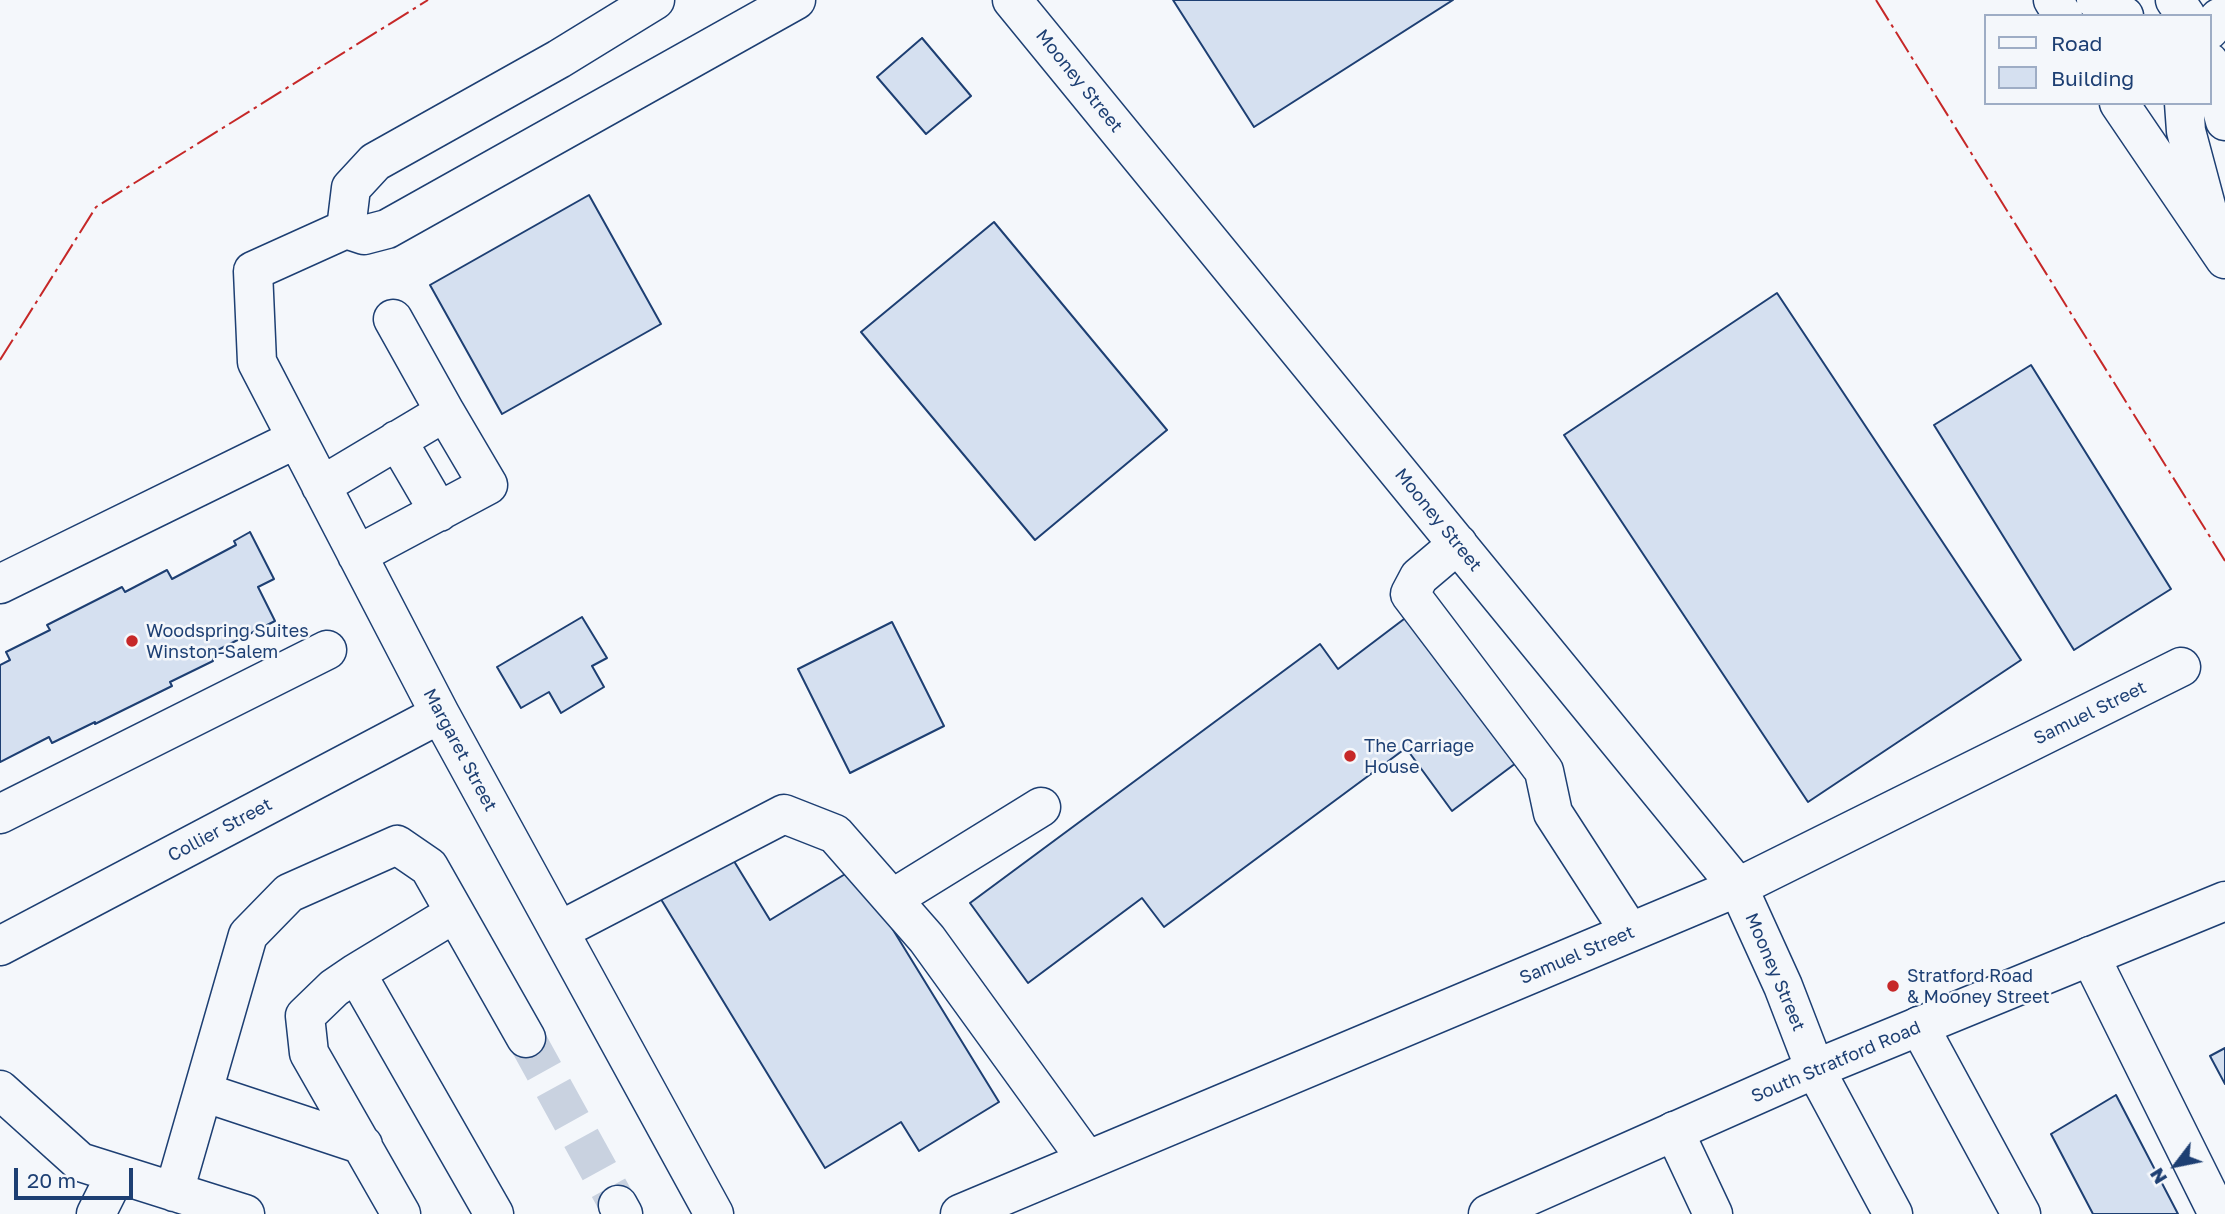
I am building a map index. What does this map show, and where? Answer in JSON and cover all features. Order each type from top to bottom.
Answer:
[{"type":"street","points":[[656,0],[559,59],[375,162],[351,188],[346,229],[364,234],[387,229],[796,0]]},
{"type":"street","name":"Mooney Street","points":[[1012,0],[1738,887],[1783,986],[1815,1069],[1893,1214]]},
{"type":"street","points":[[2096,0],[2120,14]]},
{"type":"street","points":[[2211,28],[2225,15]]},
{"type":"street","points":[[2211,69],[2225,121]]},
{"type":"street","points":[[2120,105],[2225,259]]},
{"type":"street","points":[[2183,105],[2186,131],[2206,210],[2225,251]]},
{"type":"street","name":"Margaret Street","points":[[346,229],[253,271],[257,362],[440,714],[714,1214]]},
{"type":"street","points":[[358,555],[488,485],[393,319]]},
{"type":"street","points":[[321,486],[445,412]]},
{"type":"street","points":[[0,584],[296,439]]},
{"type":"street","points":[[397,440],[439,512]]},
{"type":"street","points":[[1458,544],[1419,577],[1410,594],[1544,771],[1553,813],[1630,932]]},
{"type":"street","points":[[0,814],[327,650]]},
{"type":"street","name":"Samuel Street","points":[[960,1214],[1738,887],[2182,667]]},
{"type":"street","name":"Collier Street","points":[[0,946],[440,714]]},
{"type":"street","points":[[892,899],[1041,807]]},
{"type":"street","points":[[559,931],[784,814],[835,834],[927,939],[1087,1160]]},
{"type":"street","points":[[174,1192],[248,935],[289,893],[397,845],[429,867],[526,1038]]},
{"type":"street","name":"South Stratford Road","points":[[1488,1214],[1815,1069],[2225,901]]},
{"type":"street","points":[[401,1214],[309,1052],[305,1016],[334,988],[455,913]]},
{"type":"street","points":[[2090,956],[2218,1214]]},
{"type":"street","points":[[356,973],[494,1214]]},
{"type":"street","points":[[1919,1026],[2021,1214]]},
{"type":"street","points":[[0,1090],[80,1162],[245,1214]]},
{"type":"street","points":[[203,1092],[363,1145]]},
{"type":"street","points":[[1674,1131],[1713,1214]]},
{"type":"street","points":[[96,1214],[116,1174]]},
{"type":"building","points":[[1173,0],[1453,0],[1254,127]]},
{"type":"building","points":[[922,38],[971,96],[926,134],[877,77]]},
{"type":"building","points":[[589,195],[661,324],[502,414],[430,285]]},
{"type":"building","points":[[994,222],[1167,430],[1035,540],[861,332]]},
{"type":"building","points":[[1777,293],[2021,660],[1808,802],[1564,435]]},
{"type":"building","points":[[2031,365],[2171,589],[2074,650],[1934,425]]},
{"type":"building","name":"Woodspring Suites Winston-Salem","points":[[250,532],[274,579],[258,587],[275,621],[210,654],[213,661],[170,682],[172,686],[52,743],[49,737],[0,762],[0,665],[10,660],[6,652],[50,630],[47,625],[122,587],[125,592],[167,570],[172,579],[236,545],[234,541]]},
{"type":"building","points":[[1408,616],[1516,763],[1452,811],[1406,748],[1164,927],[1142,898],[1028,983],[970,903],[1320,644],[1338,669]]},
{"type":"building","points":[[582,617],[607,658],[592,666],[604,687],[561,713],[549,692],[521,708],[497,667]]},
{"type":"building","points":[[892,622],[944,726],[850,773],[798,669]]},
{"type":"building","points":[[729,853],[770,920],[855,868],[999,1102],[919,1151],[901,1122],[825,1168],[659,896]]},
{"type":"building","points":[[2225,1048],[2225,1084],[2210,1056]]},
{"type":"building","points":[[2116,1095],[2178,1214],[2093,1214],[2051,1134]]},
{"type":"tunnel","points":[[526,1038],[618,1205]]},
{"type":"power","points":[[0,360],[96,207],[428,0]]},
{"type":"power","points":[[1876,0],[2225,561]]},
{"type":"place","name":"Woodspring Suites Winston-Salem","points":[[132,641]]},
{"type":"place","name":"The Carriage House","points":[[1350,756]]},
{"type":"place","name":"Stratford Road & Mooney Street","points":[[1893,986]]}]
